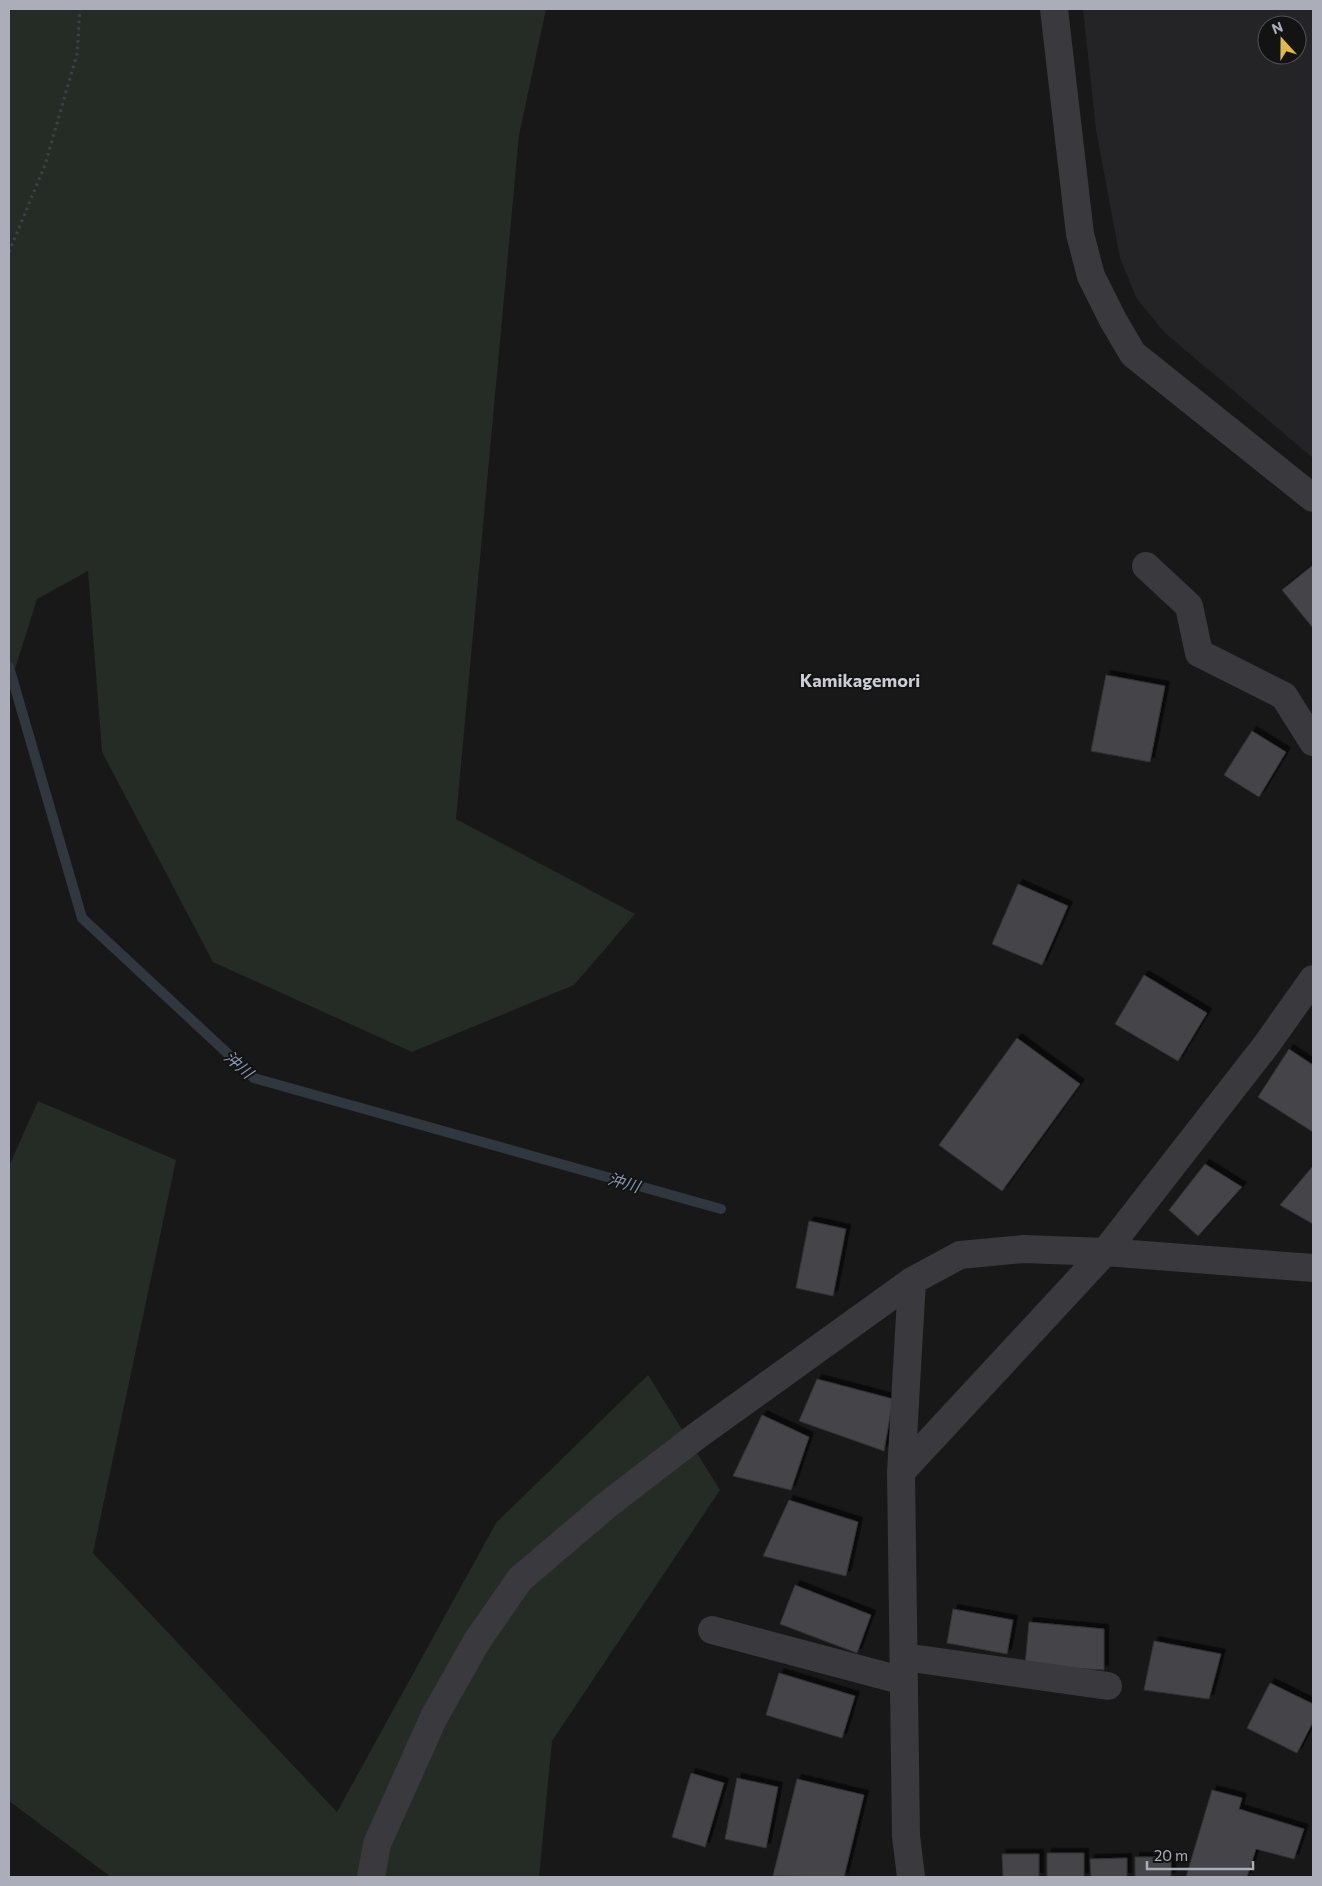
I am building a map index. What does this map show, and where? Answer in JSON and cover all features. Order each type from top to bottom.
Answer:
[{"type":"street","points":[[1054,9],[1080,234],[1090,276],[1113,320],[1133,354],[1313,498]]},
{"type":"street","points":[[1146,566],[1189,606],[1198,653],[1284,696],[1313,742]]},
{"type":"street","points":[[902,1472],[1105,1252],[1267,1044],[1313,979]]},
{"type":"street","points":[[371,1877],[377,1844],[434,1717],[478,1641],[520,1579],[607,1505],[691,1441],[912,1282],[960,1256],[1024,1249],[1105,1252],[1313,1268]]},
{"type":"street","points":[[911,1877],[906,1836],[902,1472],[912,1282]]},
{"type":"street","points":[[712,1630],[904,1669],[1108,1686]]},
{"type":"path","points":[[9,252],[45,165],[77,54],[80,9]]},
{"type":"shaded area","points":[[9,9],[546,9],[519,135],[456,819],[635,914],[574,985],[412,1052],[213,962],[102,752],[88,571],[37,599],[9,688]]},
{"type":"shaded area","points":[[1083,9],[1313,9],[1313,458],[1165,333],[1137,299],[1120,258],[1096,130]]},
{"type":"shaded area","points":[[38,1101],[176,1160],[93,1553],[337,1812],[496,1523],[648,1375],[720,1490],[552,1741],[539,1877],[111,1877],[9,1801],[9,1166]]},
{"type":"building","points":[[1313,565],[1313,628],[1282,590]]},
{"type":"building","points":[[1106,675],[1165,686],[1150,762],[1091,751]]},
{"type":"building","points":[[1252,731],[1286,752],[1259,797],[1224,775]]},
{"type":"building","points":[[1018,884],[1068,906],[1042,965],[992,944]]},
{"type":"building","points":[[1144,975],[1207,1013],[1178,1061],[1115,1024]]},
{"type":"building","points":[[1017,1038],[1080,1084],[1002,1191],[939,1145]]},
{"type":"building","points":[[1289,1049],[1313,1065],[1313,1132],[1258,1097]]},
{"type":"building","points":[[1205,1164],[1242,1187],[1198,1236],[1169,1210]]},
{"type":"building","points":[[1313,1166],[1313,1224],[1280,1205]]},
{"type":"building","points":[[809,1221],[846,1229],[833,1296],[796,1288]]},
{"type":"building","points":[[817,1379],[893,1399],[884,1451],[799,1421]]},
{"type":"building","points":[[762,1415],[809,1437],[791,1490],[733,1476]]},
{"type":"building","points":[[789,1500],[858,1522],[846,1576],[763,1556]]},
{"type":"building","points":[[795,1585],[871,1615],[857,1653],[780,1624]]},
{"type":"building","points":[[953,1609],[1013,1620],[1007,1654],[947,1643]]},
{"type":"building","points":[[1029,1622],[1104,1629],[1104,1670],[1025,1665]]},
{"type":"building","points":[[1154,1641],[1221,1654],[1209,1699],[1144,1690]]},
{"type":"building","points":[[779,1673],[855,1696],[842,1738],[766,1715]]},
{"type":"building","points":[[1270,1683],[1313,1704],[1313,1722],[1297,1753],[1247,1728]]},
{"type":"building","points":[[691,1773],[724,1783],[705,1847],[672,1837]]},
{"type":"building","points":[[737,1778],[778,1787],[766,1848],[725,1839]]},
{"type":"building","points":[[797,1779],[864,1795],[844,1877],[773,1876]]},
{"type":"building","points":[[1212,1790],[1242,1798],[1239,1809],[1304,1829],[1294,1859],[1256,1849],[1247,1877],[1186,1877]]},
{"type":"building","points":[[1047,1853],[1084,1853],[1084,1877],[1047,1877]]},
{"type":"building","points":[[1002,1854],[1039,1854],[1039,1877],[1003,1877]]},
{"type":"building","points":[[1135,1857],[1171,1857],[1171,1877],[1135,1877]]},
{"type":"building","points":[[1127,1858],[1127,1877],[1091,1877],[1090,1859]]},
{"type":"waterway","name":"沖川","points":[[9,667],[82,918],[254,1078],[721,1209]]},
{"type":"district","name":"Kamikagemori","points":[[860,680]]}]
